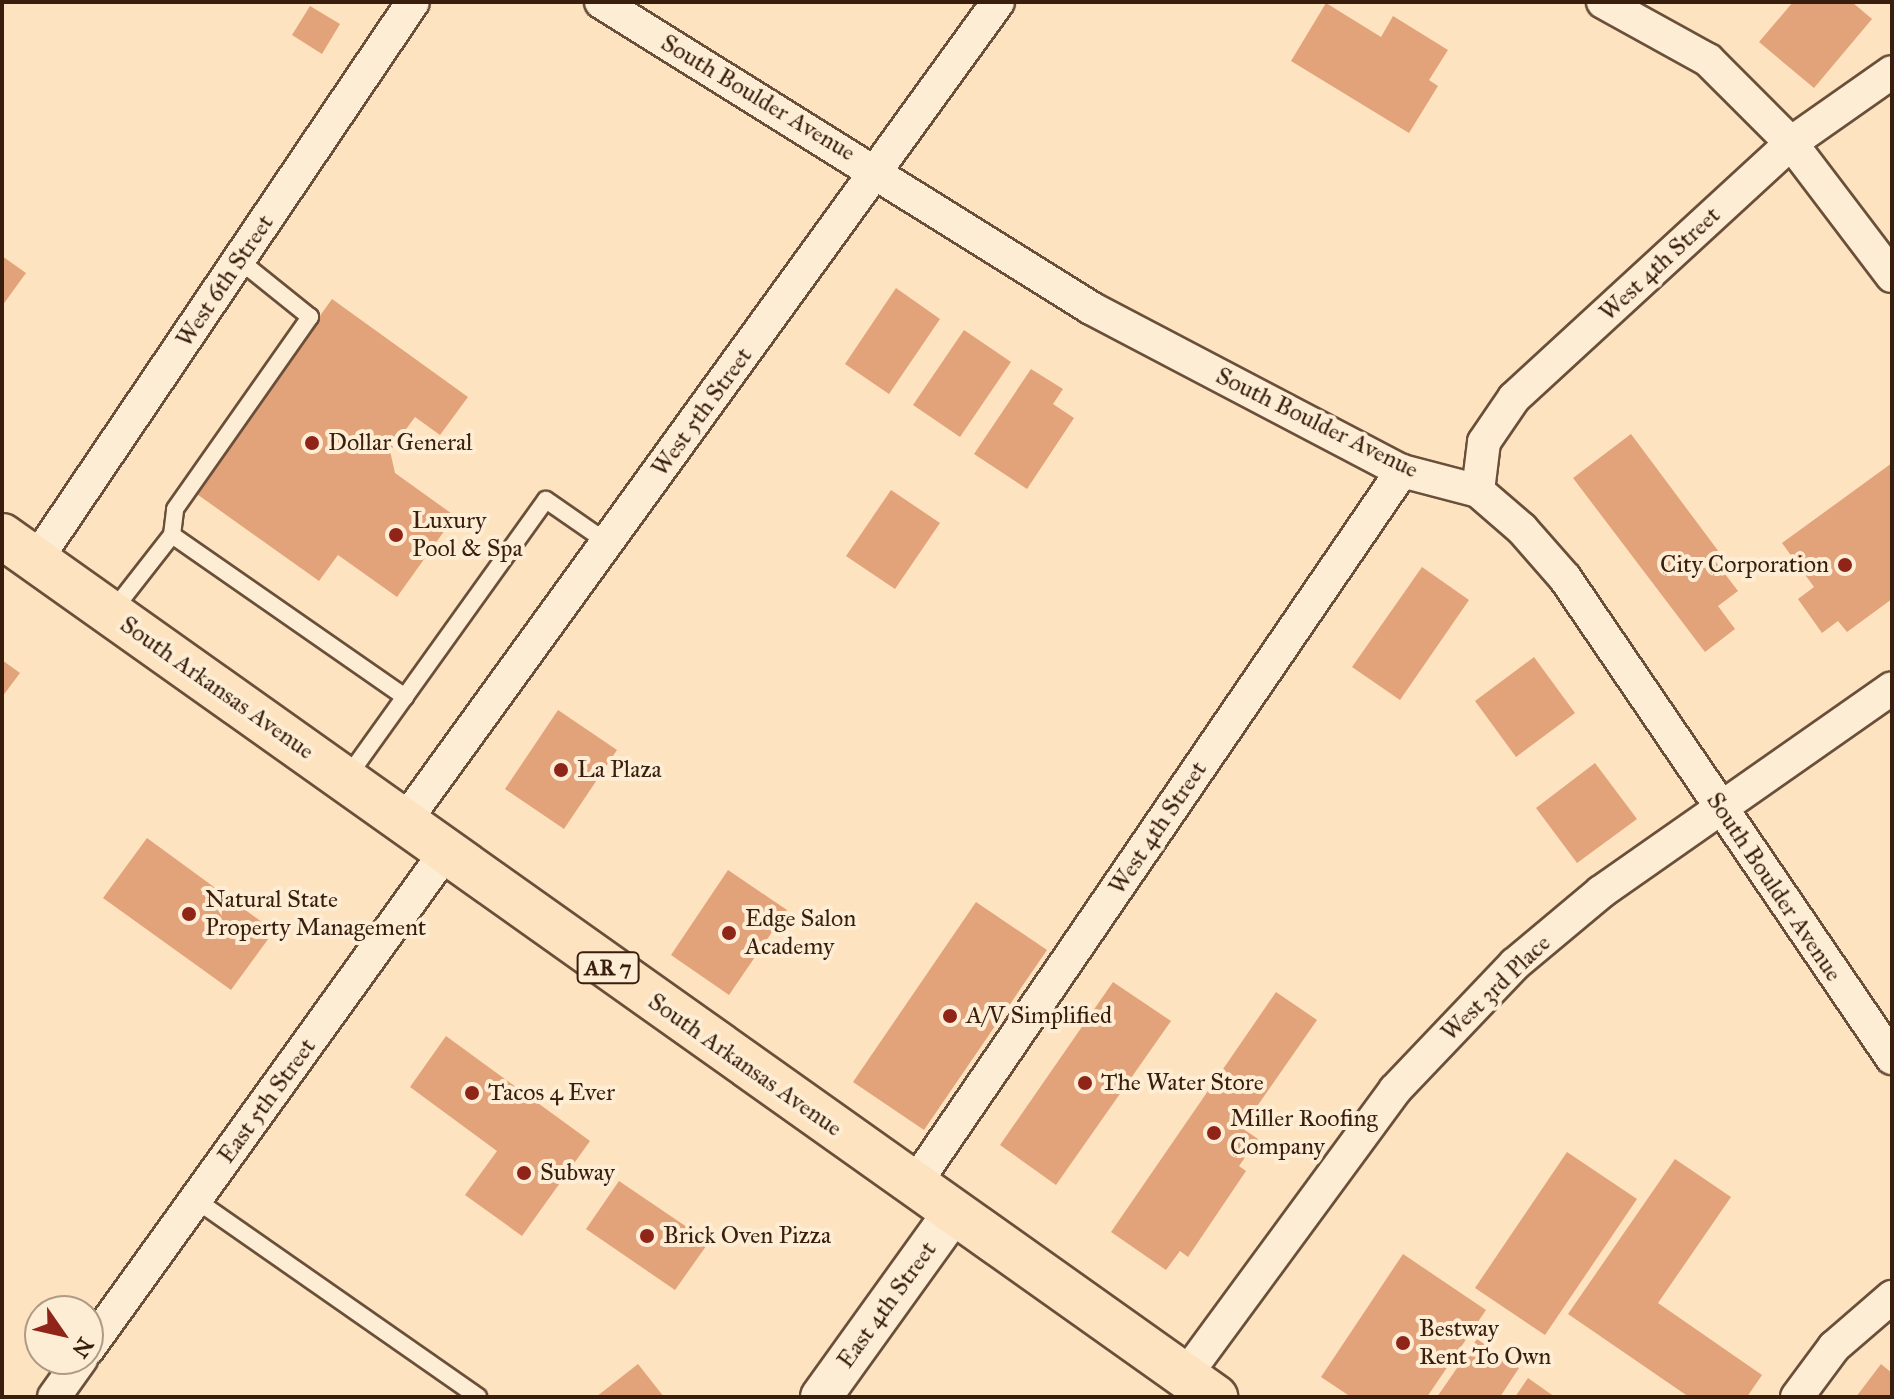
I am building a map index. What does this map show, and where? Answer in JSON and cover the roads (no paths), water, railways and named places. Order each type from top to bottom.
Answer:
[{"type":"highway","name":"South Arkansas Avenue","points":[[19,548],[1200,1386]]},
{"type":"street","name":"West 6th Street","points":[[19,548],[239,260],[413,2]]},
{"type":"street","name":"South Boulder Avenue","points":[[601,2],[878,170],[1091,308],[1402,471],[1478,491],[1522,529],[1565,578],[1892,1058]]},
{"type":"street","name":"West 5th Street","points":[[405,821],[998,2]]},
{"type":"street","points":[[1603,2],[1708,60],[1791,143],[1892,276]]},
{"type":"street","name":"West 4th Street","points":[[1478,491],[1484,442],[1514,398],[1791,143],[1892,72]]},
{"type":"street","name":"West 4th Street","points":[[914,1185],[1402,471]]},
{"type":"street","name":"West 3rd Place","points":[[1200,1386],[1406,1078],[1515,964],[1601,892],[1892,688]]},
{"type":"street","name":"East 5th Street","points":[[104,1327],[445,853]]},
{"type":"street","name":"East 4th Street","points":[[821,1397],[954,1212]]},
{"type":"street","points":[[1797,1397],[1834,1347],[1892,1297]]},
{"type":"street","points":[[54,1397],[70,1375]]},
{"type":"lane","points":[[111,613],[172,535],[175,509],[310,317],[239,260]]},
{"type":"lane","points":[[346,779],[546,500],[608,543]]},
{"type":"lane","points":[[172,535],[405,697]]},
{"type":"lane","points":[[196,1200],[478,1397]]},
{"type":"place","name":"Dollar General","points":[[312,443]]},
{"type":"place","name":"Luxury Pool & Spa","points":[[396,535]]},
{"type":"place","name":"City Corporation","points":[[1845,565]]},
{"type":"place","name":"La Plaza","points":[[561,770]]},
{"type":"place","name":"Natural State Property Management","points":[[189,914]]},
{"type":"place","name":"Edge Salon Academy","points":[[729,933]]},
{"type":"place","name":"A/V Simplified","points":[[950,1016]]},
{"type":"place","name":"The Water Store","points":[[1085,1083]]},
{"type":"place","name":"Tacos 4 Ever","points":[[472,1093]]},
{"type":"place","name":"Miller Roofing Company","points":[[1214,1133]]},
{"type":"place","name":"Subway","points":[[524,1173]]},
{"type":"place","name":"Brick Oven Pizza","points":[[647,1236]]},
{"type":"place","name":"Bestway Rent To Own","points":[[1403,1343]]}]
